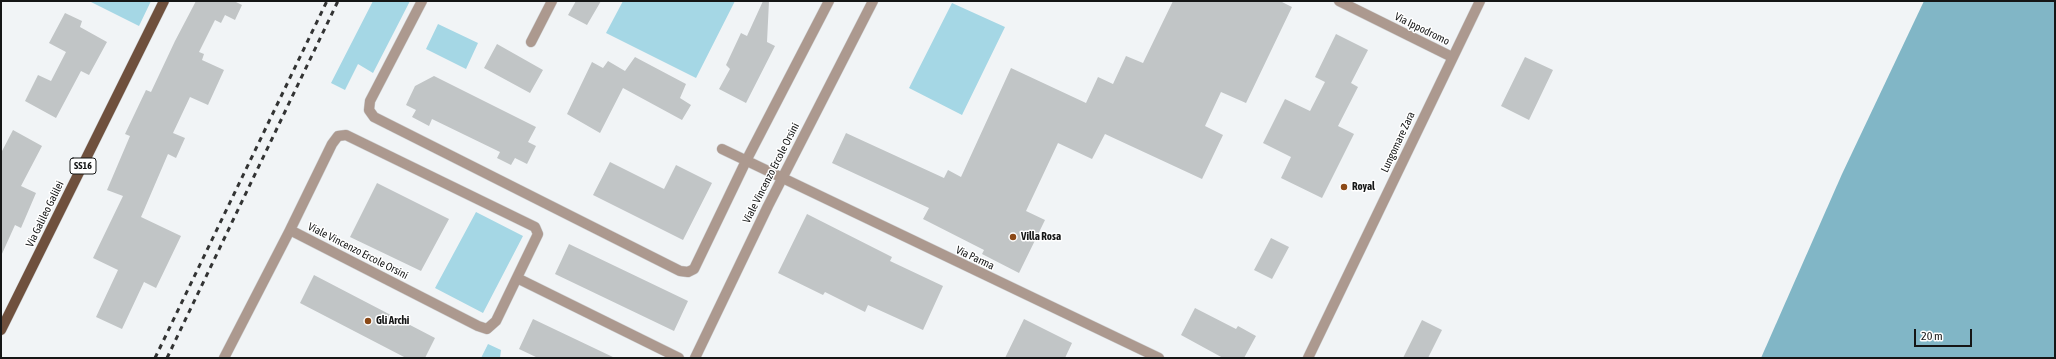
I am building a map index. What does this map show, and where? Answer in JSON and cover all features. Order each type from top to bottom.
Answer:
[{"type":"main road","name":"Via Galileo Galilei","points":[[1,330],[164,1]]},
{"type":"street","points":[[422,1],[370,101],[369,110],[374,118],[680,271],[688,272],[694,269],[746,161],[829,1]]},
{"type":"street","points":[[532,42],[552,1]]},
{"type":"street","name":"Viale Vincenzo Ercole Orsini","points":[[694,358],[782,179],[873,1]]},
{"type":"street","name":"Via Ippodromo","points":[[1339,1],[1452,57]]},
{"type":"street","name":"Lungomare Zara","points":[[1308,358],[1480,1]]},
{"type":"street","name":"Viale Vincenzo Ercole Orsini","points":[[346,135],[535,226],[538,234],[517,278],[496,321],[487,329],[478,326],[290,230],[332,144],[338,136],[346,135]]},
{"type":"street","name":"Via Parma","points":[[722,149],[1159,358]]},
{"type":"street","points":[[224,358],[290,230]]},
{"type":"street","points":[[517,278],[679,358]]},
{"type":"shaded area","points":[[89,1],[151,1],[139,26]]},
{"type":"shaded area","points":[[373,1],[410,1],[373,73],[358,64],[345,90],[331,83]]},
{"type":"shaded area","points":[[623,1],[735,1],[696,78],[606,33]]},
{"type":"shaded area","points":[[1924,1],[2055,1],[2055,358],[1761,358],[1842,174]]},
{"type":"shaded area","points":[[952,3],[1005,27],[962,115],[909,88]]},
{"type":"shaded area","points":[[438,24],[478,43],[466,69],[426,49]]},
{"type":"shaded area","points":[[476,212],[523,236],[483,313],[435,288]]},
{"type":"shaded area","points":[[488,344],[501,350],[500,358],[481,358]]},
{"type":"building","points":[[196,1],[234,1],[242,5],[235,20],[225,15],[221,23],[215,20],[199,52],[204,54],[202,60],[224,70],[208,105],[190,97],[173,133],[185,138],[176,158],[168,154],[141,217],[181,236],[156,288],[144,282],[122,329],[96,317],[118,270],[93,258],[123,196],[107,190],[130,136],[125,134],[146,90],[151,92]]},
{"type":"building","points":[[576,1],[601,1],[587,25],[568,15]]},
{"type":"building","points":[[763,1],[769,1],[767,42],[775,46],[746,103],[719,89],[730,69],[726,65],[741,33],[747,36]]},
{"type":"building","points":[[1173,1],[1280,1],[1292,7],[1246,103],[1221,92],[1205,126],[1223,135],[1202,179],[1105,134],[1092,159],[1058,143],[1026,211],[1045,220],[1019,273],[982,254],[984,250],[923,219],[929,208],[832,163],[846,133],[944,178],[948,170],[961,177],[1011,68],[1086,103],[1098,77],[1113,84],[1126,56],[1143,63]]},
{"type":"building","points":[[65,13],[82,21],[80,27],[107,42],[89,75],[81,71],[56,118],[25,101],[38,75],[51,81],[66,52],[49,43]]},
{"type":"building","points":[[1336,34],[1368,50],[1351,83],[1358,87],[1338,126],[1354,134],[1322,198],[1281,178],[1291,157],[1263,143],[1285,99],[1310,111],[1325,82],[1315,77]]},
{"type":"building","points":[[497,44],[543,70],[530,93],[484,68]]},
{"type":"building","points":[[635,57],[686,84],[680,98],[691,105],[682,120],[623,88],[600,133],[567,114],[592,62],[603,68],[608,61],[625,71]]},
{"type":"building","points":[[1525,57],[1553,70],[1529,120],[1501,106]]},
{"type":"building","points":[[434,76],[536,127],[528,142],[536,146],[527,164],[515,158],[511,165],[497,158],[500,152],[432,119],[429,126],[412,117],[416,110],[406,105],[415,86]]},
{"type":"building","points":[[13,130],[42,146],[21,186],[36,193],[21,228],[15,225],[1,256],[1,153]]},
{"type":"building","points":[[610,162],[664,189],[676,165],[712,183],[683,240],[593,195]]},
{"type":"building","points":[[377,183],[449,219],[421,271],[350,237]]},
{"type":"building","points":[[807,214],[892,257],[890,261],[943,286],[923,330],[868,305],[865,312],[825,292],[823,295],[778,273]]},
{"type":"building","points":[[1271,238],[1289,247],[1272,279],[1254,270]]},
{"type":"building","points":[[569,244],[688,301],[674,331],[555,274]]},
{"type":"building","name":"Gli Archi","points":[[314,275],[435,338],[425,358],[406,358],[300,303]]},
{"type":"building","points":[[1195,308],[1236,329],[1238,326],[1256,336],[1244,358],[1223,358],[1181,335]]},
{"type":"building","points":[[533,319],[615,358],[538,358],[519,349]]},
{"type":"building","points":[[1024,319],[1072,343],[1065,358],[1005,358]]},
{"type":"building","points":[[1422,320],[1442,330],[1428,358],[1403,358]]},
{"type":"railway","points":[[155,358],[327,1]]},
{"type":"railway","points":[[167,358],[338,1]]},
{"type":"place","name":"Royal","points":[[1344,187]]},
{"type":"place","name":"Villa Rosa","points":[[1013,237]]},
{"type":"place","name":"Gli Archi","points":[[368,321]]}]
